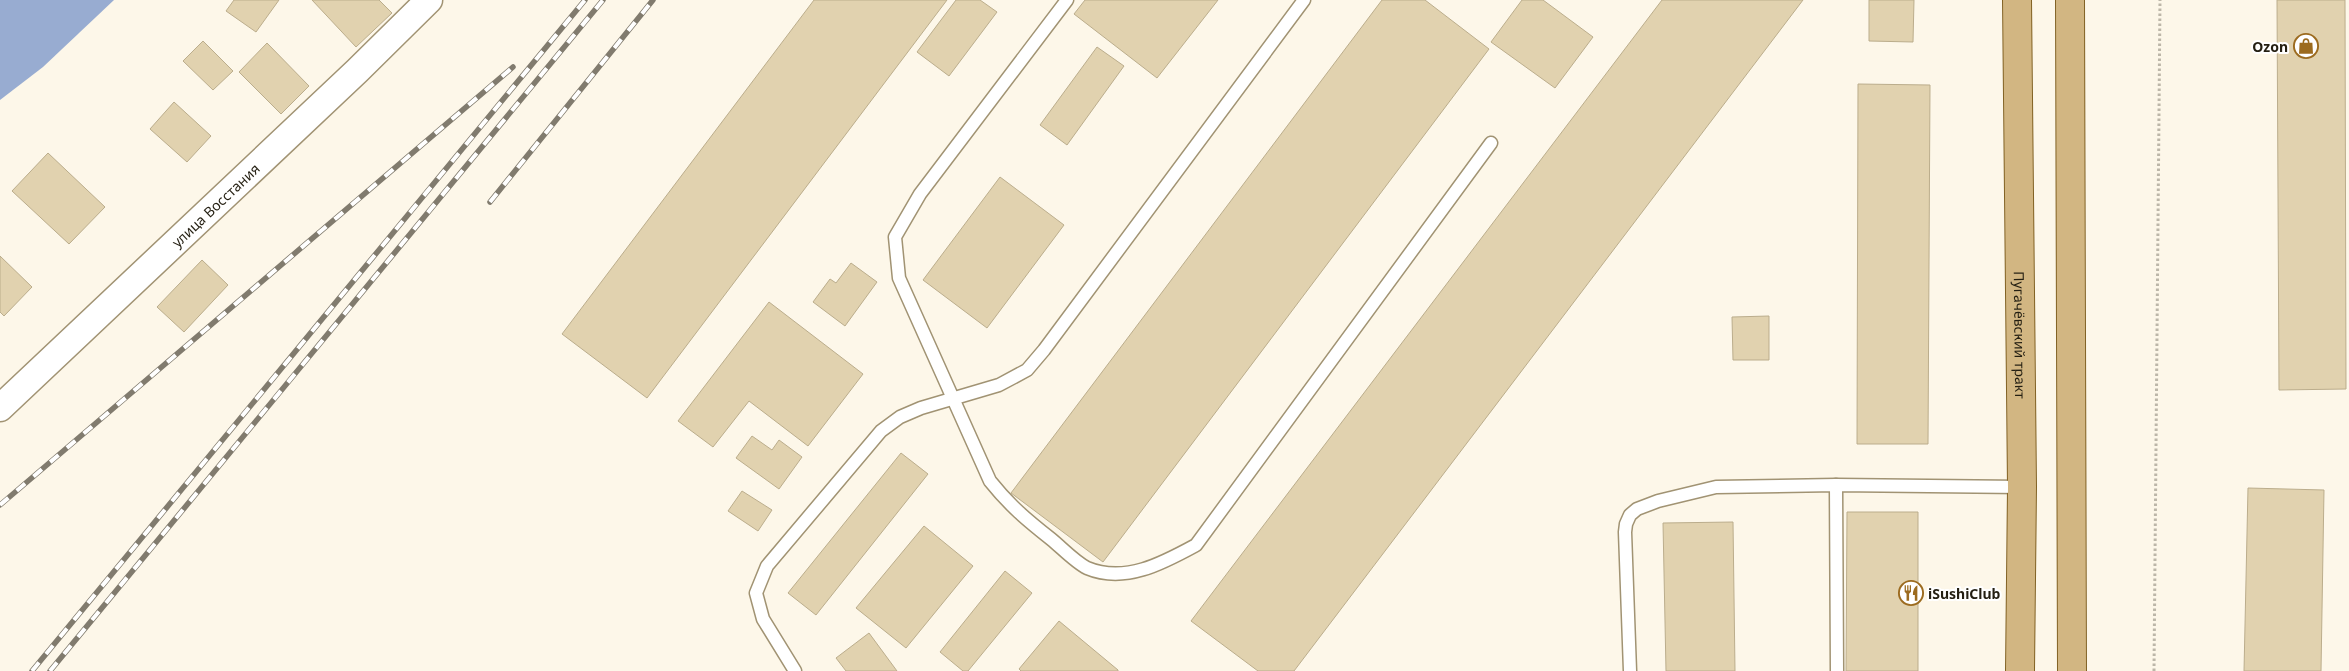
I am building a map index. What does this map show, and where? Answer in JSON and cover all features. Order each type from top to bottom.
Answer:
[{"type":"main road","name":"Пугачёвский тракт","points":[[2017,0],[2022,487],[2020,671]]},
{"type":"main road","points":[[2070,0],[2072,671]]},
{"type":"street","name":"улица Восстания","points":[[0,408],[357,71],[429,0]]},
{"type":"lane","points":[[1067,0],[920,194],[896,237],[899,278],[990,482],[1009,505],[1086,567],[1111,574],[1142,571],[1170,560],[1196,545],[1491,143]]},
{"type":"lane","points":[[795,671],[763,619],[756,593],[767,566],[880,431],[900,417],[921,408],[999,385],[1027,370],[1044,350],[1304,0]]},
{"type":"lane","points":[[1836,485],[1836,671]]},
{"type":"lane","points":[[1630,671],[1625,532],[1630,515],[1637,510],[1658,501],[1716,487],[1836,485],[2022,487]]},
{"type":"path","points":[[2154,671],[2160,0]]},
{"type":"water","points":[[0,0],[114,0],[43,67],[0,100]]},
{"type":"building","points":[[234,0],[279,0],[256,32],[226,11]]},
{"type":"building","points":[[312,0],[379,0],[392,13],[356,47]]},
{"type":"building","points":[[814,0],[947,0],[647,398],[562,334]]},
{"type":"building","points":[[956,0],[980,0],[997,12],[949,76],[917,52]]},
{"type":"building","points":[[1085,0],[1218,0],[1157,78],[1074,14]]},
{"type":"building","points":[[1382,0],[1425,0],[1489,49],[1103,562],[1011,493]]},
{"type":"building","points":[[1522,0],[1543,0],[1593,37],[1555,88],[1491,42]]},
{"type":"building","points":[[1662,0],[1803,0],[1294,671],[1258,671],[1191,621]]},
{"type":"building","points":[[1869,0],[1914,0],[1913,42],[1869,41]]},
{"type":"building","points":[[2277,0],[2345,0],[2346,389],[2279,390]]},
{"type":"building","points":[[203,41],[233,71],[213,90],[183,61]]},
{"type":"building","points":[[267,43],[309,86],[281,114],[239,72]]},
{"type":"building","points":[[1097,47],[1124,66],[1067,145],[1040,125]]},
{"type":"building","points":[[1858,84],[1930,85],[1928,444],[1857,444]]},
{"type":"building","points":[[174,102],[211,136],[187,162],[150,129]]},
{"type":"building","points":[[48,153],[105,207],[69,244],[12,191]]},
{"type":"building","points":[[1000,177],[1064,225],[987,328],[923,280]]},
{"type":"building","points":[[0,256],[32,287],[4,316],[0,312]]},
{"type":"building","points":[[202,260],[228,285],[184,332],[157,307]]},
{"type":"building","points":[[851,263],[877,282],[845,326],[813,302],[830,279],[836,283]]},
{"type":"building","points":[[769,302],[863,374],[808,446],[749,401],[713,447],[678,421]]},
{"type":"building","points":[[1769,316],[1769,360],[1733,360],[1732,317]]},
{"type":"building","points":[[752,436],[772,450],[779,440],[802,457],[779,489],[736,458]]},
{"type":"building","points":[[901,453],[928,474],[816,615],[788,593]]},
{"type":"building","points":[[2248,488],[2324,490],[2321,671],[2244,671]]},
{"type":"building","points":[[742,491],[772,510],[758,531],[728,511]]},
{"type":"building","points":[[1847,512],[1918,512],[1918,671],[1846,671]]},
{"type":"building","points":[[1733,522],[1735,671],[1666,671],[1663,523]]},
{"type":"building","points":[[924,526],[973,566],[906,648],[856,608]]},
{"type":"building","points":[[1005,571],[1032,593],[968,671],[963,671],[940,652]]},
{"type":"building","points":[[1059,621],[1118,671],[1021,671],[1019,669]]},
{"type":"building","points":[[869,633],[897,671],[846,671],[836,658]]},
{"type":"railway","points":[[32,671],[585,0]]},
{"type":"railway","points":[[50,671],[603,0]]},
{"type":"railway","points":[[490,202],[653,0]]},
{"type":"railway","points":[[0,505],[513,67]]},
{"type":"place","name":"Ozon","points":[[2306,46]]},
{"type":"place","name":"iSushiClub","points":[[1911,593]]}]
